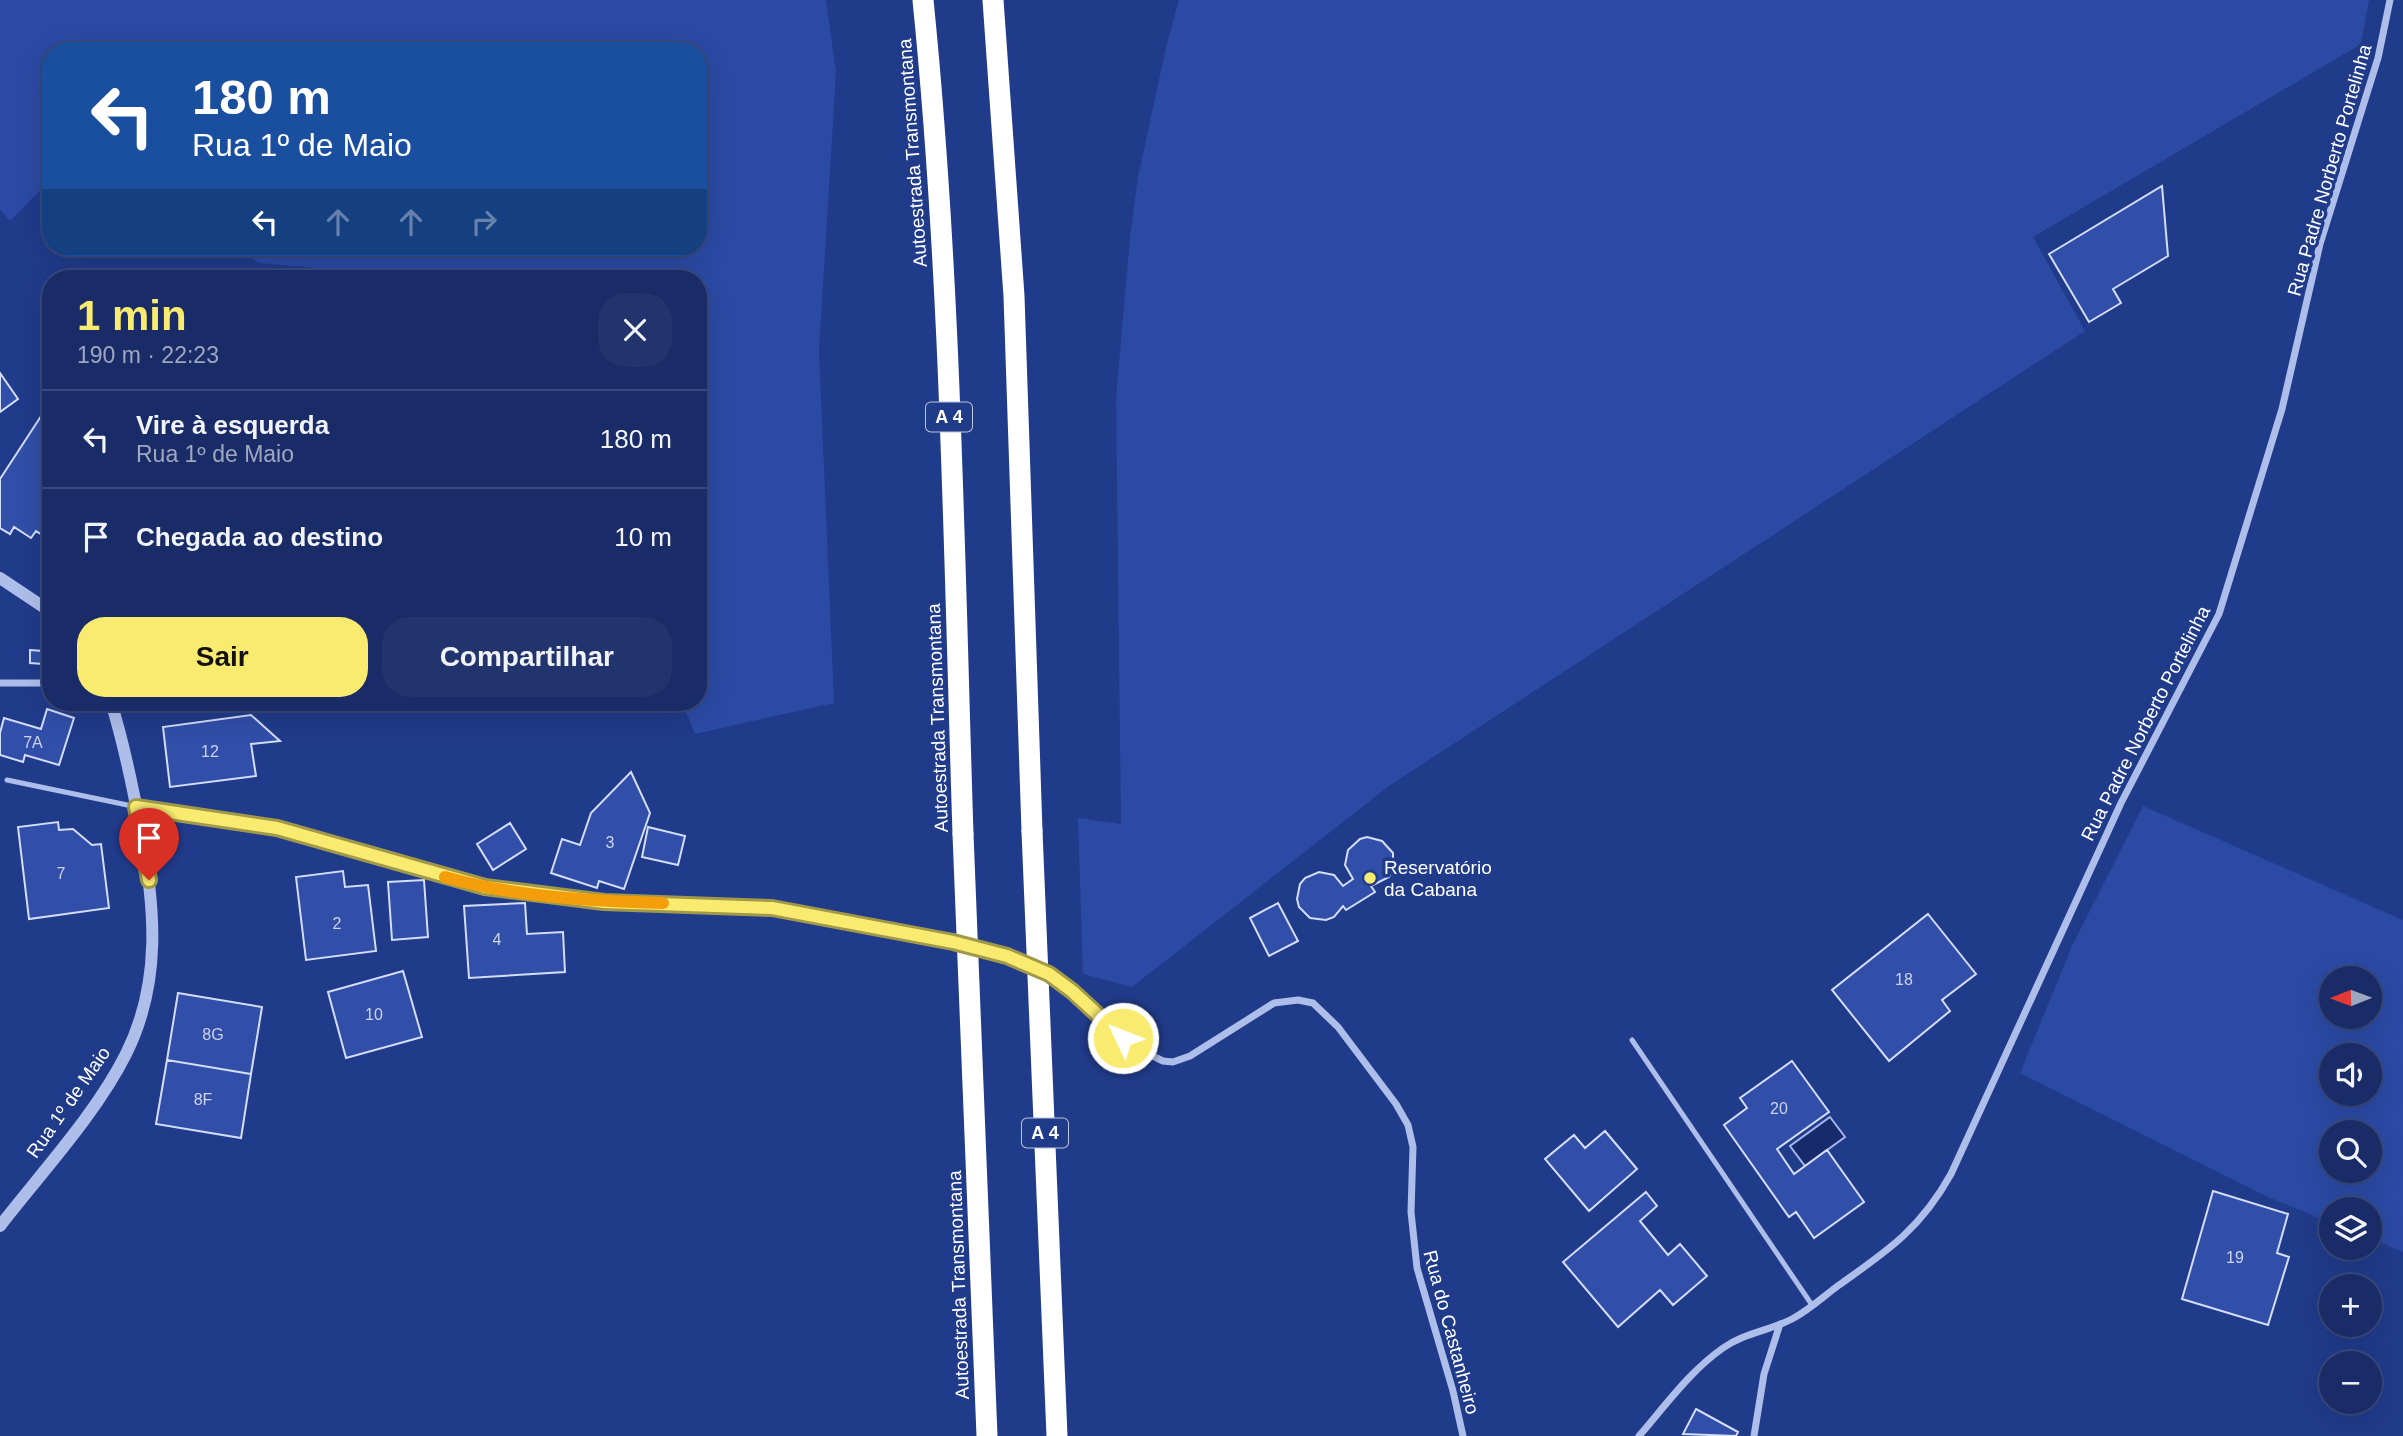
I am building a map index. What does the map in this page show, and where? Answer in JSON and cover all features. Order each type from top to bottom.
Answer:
[{"type":"highway","name":"Autoestrada Transmontana","points":[[923,0],[940,203],[948,366],[987,1436]]},
{"type":"highway","name":"A 4","points":[[993,0],[1014,296],[1032,831],[1057,1436]]},
{"type":"street","name":"Rua Padre Norberto Portelinha","points":[[1812,1305],[1907,1235],[1921,1220],[1945,1184],[2121,803],[2210,637],[2229,586],[2282,409],[2320,244],[2378,58],[2390,0]]},
{"type":"street","points":[[0,578],[42,606]]},
{"type":"street","points":[[0,682],[42,683]]},
{"type":"street","name":"Rua 1º de Maio","points":[[0,1226],[106,1088],[125,1055],[141,1018],[150,981],[154,923],[136,807],[113,711]]},
{"type":"street","name":"Rua do Castanheiro","points":[[136,807],[277,828],[485,887],[604,902],[772,908],[990,951],[1022,961],[1055,978],[1134,1047],[1163,1061],[1182,1060],[1198,1052],[1274,1003],[1297,1000],[1313,1003],[1338,1027],[1396,1104],[1408,1125],[1413,1147],[1411,1212],[1417,1268],[1453,1391],[1463,1436]]},
{"type":"street","points":[[1639,1436],[1699,1368],[1717,1352],[1746,1335],[1780,1324],[1812,1305]]},
{"type":"street","points":[[1754,1436],[1764,1374],[1780,1324]]},
{"type":"lane","points":[[7,780],[136,807]]},
{"type":"lane","points":[[1632,1040],[1812,1305]]},
{"type":"shaded area","points":[[0,0],[826,0],[836,72],[819,351],[834,703],[695,734],[686,711],[707,711],[707,270],[340,270],[258,263],[249,256],[707,256],[707,42],[42,42],[42,188],[10,221],[0,209]]},
{"type":"shaded area","points":[[1179,0],[2369,0],[2361,44],[2033,237],[2085,331],[1389,786],[1132,987],[1083,974],[1078,818],[1121,824],[1116,398],[1138,177]]},
{"type":"shaded area","points":[[2143,806],[2403,920],[2403,1252],[2382,1243],[2382,1197],[2319,1197],[2319,1218],[2266,1196],[2020,1073],[2072,946]]},
{"type":"shaded area","points":[[1830,1117],[1845,1137],[1805,1166],[1790,1146]]},
{"type":"building","points":[[2162,186],[2168,256],[2113,289],[2121,303],[2089,322],[2049,254]]},
{"type":"building","points":[[0,373],[18,399],[0,412]]},
{"type":"building","points":[[42,415],[42,535],[36,531],[31,538],[14,527],[10,534],[0,528],[0,479]]},
{"type":"building","points":[[30,650],[42,651],[42,664],[30,663]]},
{"type":"building","points":[[46,711],[74,718],[59,765],[25,755],[23,762],[0,755],[0,733],[4,718],[41,729]]},
{"type":"building","points":[[251,715],[280,741],[251,744],[256,776],[170,787],[163,727]]},
{"type":"building","points":[[631,772],[650,813],[624,889],[599,881],[597,888],[551,873],[562,839],[580,845],[591,813]]},
{"type":"building","points":[[58,822],[59,830],[73,829],[92,845],[101,844],[109,908],[29,919],[18,827]]},
{"type":"building","points":[[510,823],[526,849],[493,870],[477,844]]},
{"type":"building","points":[[648,827],[685,836],[678,865],[642,857]]},
{"type":"building","name":"Reservatório da Cabana","points":[[1367,837],[1382,841],[1393,853],[1393,870],[1389,877],[1371,886],[1375,892],[1346,910],[1343,906],[1334,917],[1326,920],[1310,918],[1299,907],[1297,899],[1300,884],[1305,878],[1319,872],[1334,875],[1343,886],[1353,879],[1345,865],[1348,850],[1360,839]]},
{"type":"building","points":[[343,871],[345,887],[368,885],[376,951],[306,960],[296,877]]},
{"type":"building","points":[[424,880],[428,937],[392,940],[388,882]]},
{"type":"building","points":[[525,903],[527,934],[563,932],[565,972],[469,978],[464,906]]},
{"type":"building","points":[[1278,903],[1298,941],[1269,956],[1250,918]]},
{"type":"building","points":[[1928,914],[1976,974],[1942,1000],[1950,1011],[1889,1061],[1832,990]]},
{"type":"building","points":[[403,971],[422,1037],[346,1058],[328,992]]},
{"type":"building","points":[[178,993],[262,1007],[251,1074],[167,1060]]},
{"type":"building","points":[[167,1060],[251,1074],[241,1138],[156,1124]]},
{"type":"building","points":[[1792,1061],[1829,1112],[1777,1149],[1794,1174],[1827,1150],[1864,1202],[1814,1238],[1796,1212],[1789,1217],[1724,1125],[1747,1108],[1740,1098]]},
{"type":"building","points":[[1605,1131],[1637,1169],[1589,1211],[1545,1159],[1574,1135],[1585,1148]]},
{"type":"building","points":[[2213,1191],[2288,1214],[2277,1253],[2289,1257],[2268,1325],[2182,1299]]},
{"type":"building","points":[[1646,1192],[1657,1206],[1640,1221],[1668,1255],[1680,1244],[1707,1276],[1673,1305],[1660,1290],[1618,1327],[1563,1262]]},
{"type":"building","points":[[1696,1409],[1738,1432],[1736,1436],[1683,1434]]},
{"type":"slow traffic","points":[[445,877],[485,887],[578,899],[663,903]]},
{"type":"place","name":"Reservatório da Cabana","points":[[1370,878]]},
{"type":"route","points":[[149,880],[136,807],[277,828],[485,887],[604,902],[731,904],[772,908],[953,942],[1022,961],[1049,974],[1072,991],[1123,1038]]}]
